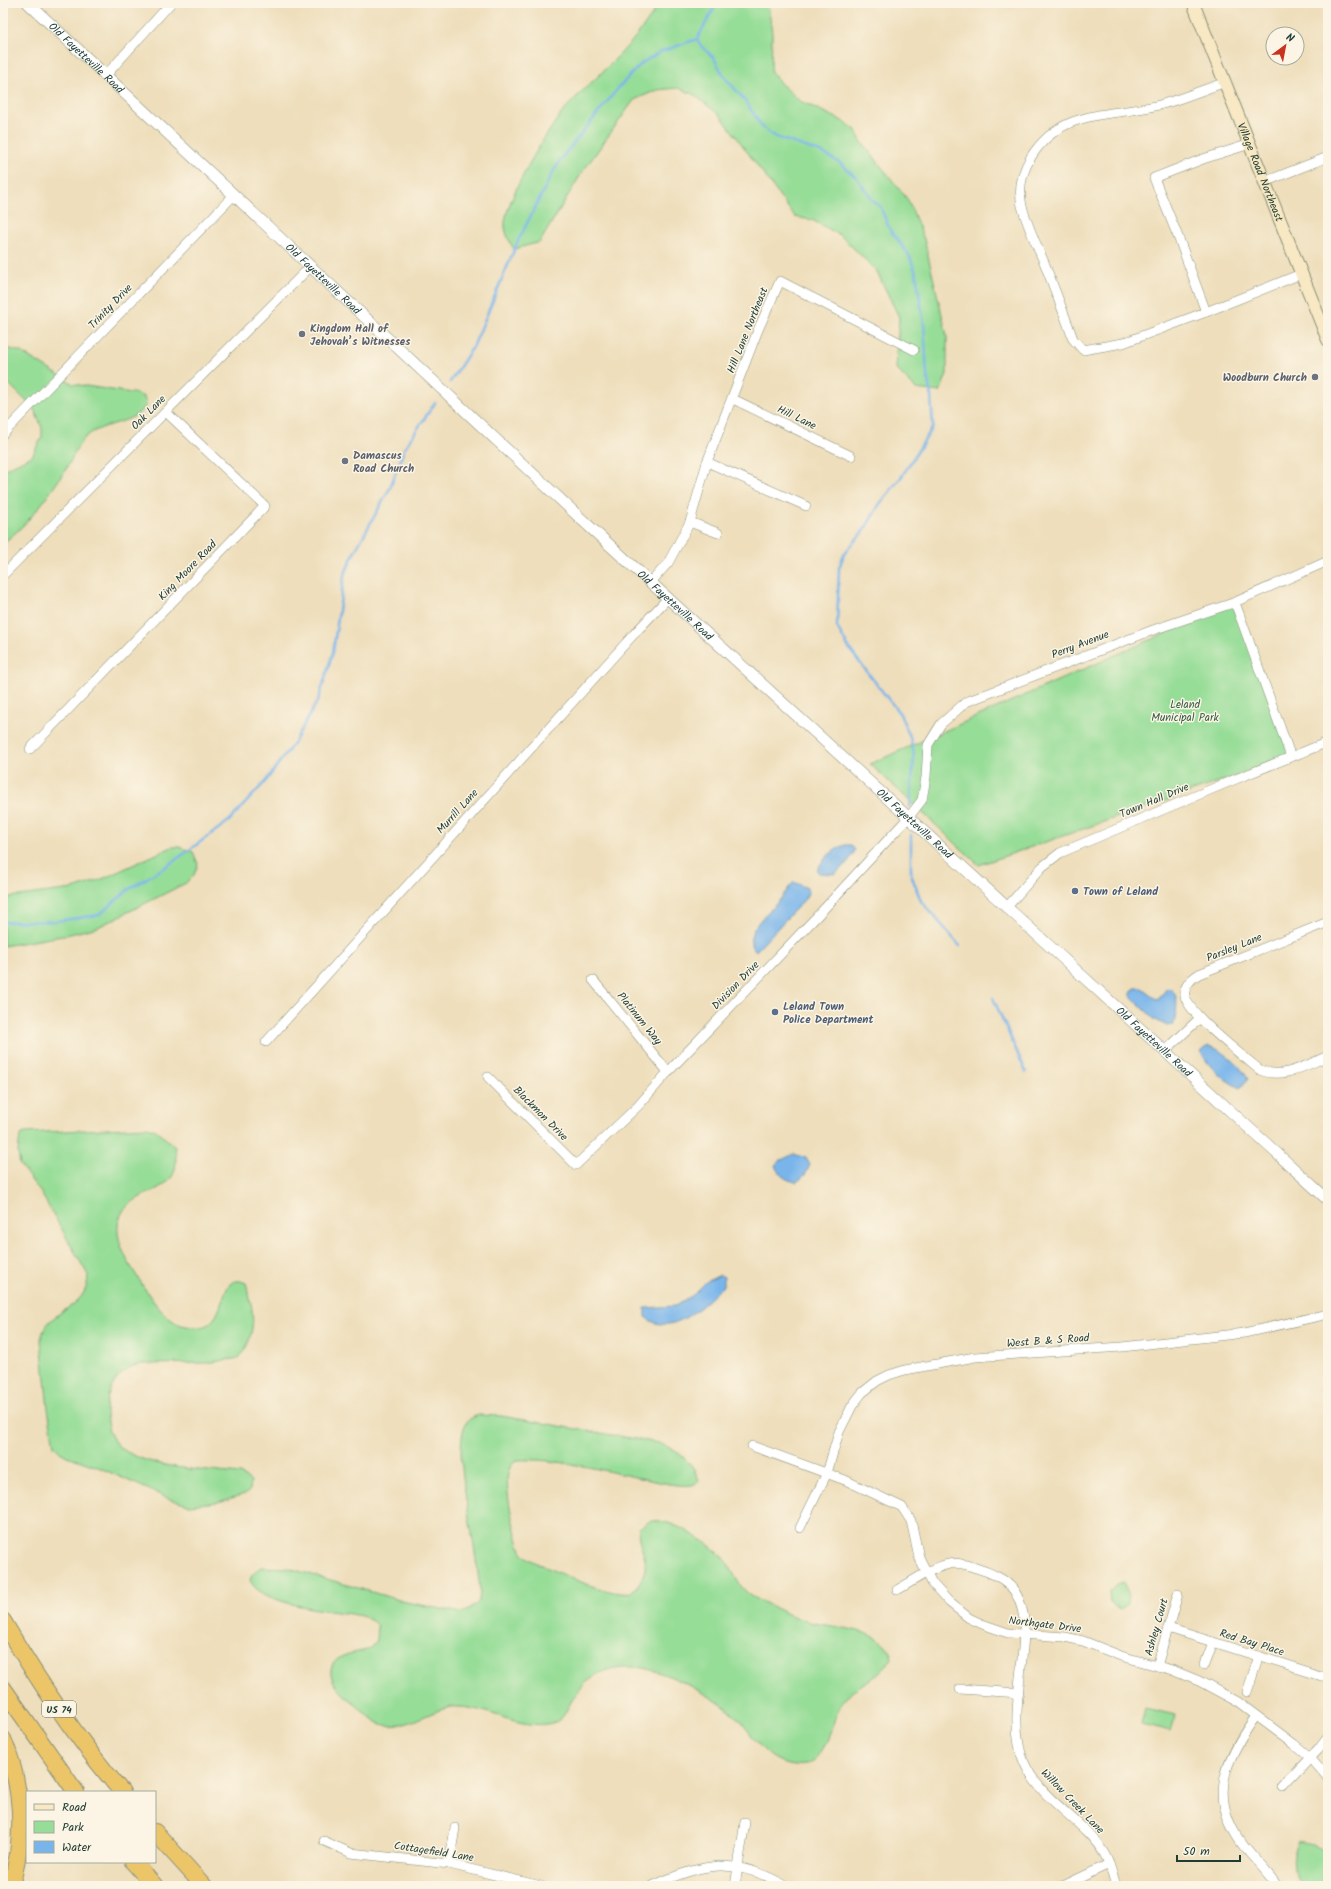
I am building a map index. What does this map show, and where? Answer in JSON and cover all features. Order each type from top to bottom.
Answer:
[{"type":"highway","name":"US 74","points":[[3,1621],[58,1708],[80,1739],[121,1791]]},
{"type":"highway","name":"US 74","points":[[3,1688],[75,1791]]},
{"type":"highway","points":[[3,1739],[12,1765],[20,1809],[19,1853],[12,1886]]},
{"type":"highway","points":[[156,1833],[204,1886]]},
{"type":"highway","points":[[134,1863],[155,1886]]},
{"type":"main road","name":"Village Road Northeast","points":[[1194,3],[1328,340]]},
{"type":"street","name":"Old Fayetteville Road","points":[[28,3],[668,598],[1328,1200]]},
{"type":"street","points":[[106,75],[171,3]]},
{"type":"street","points":[[1226,82],[1162,104],[1095,115],[1073,122],[1051,133],[1040,142],[1024,168],[1020,190],[1022,205],[1029,227],[1073,339],[1083,350],[1123,343],[1301,274]]},
{"type":"street","points":[[1206,312],[1179,239],[1154,178],[1203,159],[1250,144]]},
{"type":"street","points":[[1264,182],[1328,157]]},
{"type":"street","name":"Trinity Drive","points":[[3,434],[234,195]]},
{"type":"street","name":"Oak Lane","points":[[3,575],[311,266]]},
{"type":"street","name":"Hill Lane Northeast","points":[[690,522],[707,462],[733,399],[758,330],[780,281],[914,350]]},
{"type":"street","name":"Hill Lane","points":[[733,399],[851,456]]},
{"type":"street","name":"King Moore Road","points":[[30,749],[266,506],[166,412]]},
{"type":"street","points":[[707,462],[806,506]]},
{"type":"street","points":[[651,582],[668,563],[690,522],[718,533]]},
{"type":"street","name":"Perry Avenue","points":[[908,818],[922,800],[926,777],[928,745],[941,724],[966,702],[1153,630],[1233,603],[1328,561]]},
{"type":"street","name":"Murrill Lane","points":[[266,1042],[668,598]]},
{"type":"street","points":[[1233,603],[1237,608],[1291,757]]},
{"type":"street","name":"Town Hall Drive","points":[[1007,907],[1042,867],[1060,853],[1328,742]]},
{"type":"street","name":"Division Drive","points":[[576,1165],[638,1106],[668,1072],[822,911],[908,818]]},
{"type":"street","name":"Parsley Lane","points":[[1328,922],[1192,978],[1187,985],[1185,997],[1193,1011],[1200,1018],[1251,1063],[1267,1073],[1283,1074],[1328,1056]]},
{"type":"street","name":"Platinum Way","points":[[594,980],[668,1072]]},
{"type":"street","points":[[1165,1051],[1200,1018]]},
{"type":"street","name":"Blackmon Drive","points":[[488,1077],[576,1165]]},
{"type":"street","name":"West B & S Road","points":[[800,1528],[827,1473],[839,1432],[852,1406],[862,1393],[877,1381],[905,1370],[975,1357],[1122,1347],[1244,1332],[1328,1314]]},
{"type":"street","name":"Northgate Drive","points":[[752,1446],[827,1473],[877,1496],[896,1502],[902,1507],[911,1521],[916,1548],[927,1574],[940,1593],[958,1610],[970,1618],[995,1629],[1024,1635],[1074,1638],[1121,1656],[1186,1675],[1213,1688],[1256,1716],[1311,1758],[1328,1778]]},
{"type":"street","name":"Willow Creek Lane","points":[[897,1590],[945,1565],[960,1563],[1000,1576],[1008,1582],[1018,1596],[1023,1611],[1024,1635],[1018,1738],[1020,1751],[1029,1773],[1044,1792],[1091,1837],[1105,1855],[1116,1886]]},
{"type":"street","name":"Ashley Court","points":[[1157,1666],[1178,1594]]},
{"type":"street","name":"Red Bay Place","points":[[1168,1628],[1328,1678]]},
{"type":"street","points":[[1205,1664],[1213,1642]]},
{"type":"street","points":[[1247,1692],[1259,1656]]},
{"type":"street","points":[[960,1689],[1020,1693]]},
{"type":"street","points":[[1256,1716],[1239,1739],[1229,1759],[1224,1779],[1225,1810],[1235,1833],[1277,1886]]},
{"type":"street","points":[[1282,1787],[1311,1758],[1328,1736]]},
{"type":"street","points":[[735,1886],[745,1822]]},
{"type":"street","points":[[449,1864],[454,1828]]},
{"type":"street","name":"Cottagefield Lane","points":[[324,1841],[351,1853],[449,1864],[541,1886]]},
{"type":"street","points":[[1063,1886],[1109,1864]]},
{"type":"street","points":[[652,1886],[674,1876],[698,1868],[719,1866],[738,1867],[763,1874],[786,1886]]},
{"type":"green space","points":[[660,3],[768,3],[772,33],[771,72],[780,83],[800,101],[839,119],[855,129],[861,141],[908,200],[924,239],[947,336],[947,374],[940,392],[916,389],[896,369],[899,317],[876,270],[840,235],[812,220],[795,217],[721,116],[693,94],[678,88],[657,90],[634,100],[581,174],[540,242],[514,249],[508,239],[505,227],[506,216],[511,201],[528,165],[559,116],[626,47],[642,29]]},
{"type":"green space","points":[[3,347],[21,352],[73,384],[138,394],[144,397],[146,405],[134,416],[94,431],[87,436],[78,447],[66,469],[38,509],[3,543],[3,470],[32,456],[42,437],[42,428],[34,409],[3,378]]},
{"type":"green space","name":"Leland Municipal Park","points":[[1233,603],[1291,757],[979,865],[870,764]]},
{"type":"green space","points":[[172,847],[179,847],[193,852],[198,864],[194,875],[186,883],[98,927],[62,936],[3,946],[3,898],[73,889],[100,880]]},
{"type":"green space","points":[[147,1127],[156,1130],[175,1147],[175,1170],[171,1178],[164,1184],[135,1200],[123,1211],[119,1219],[118,1228],[121,1247],[125,1256],[143,1286],[161,1311],[173,1321],[185,1326],[205,1326],[213,1320],[230,1284],[236,1281],[246,1283],[251,1303],[253,1322],[252,1331],[245,1349],[239,1358],[206,1363],[140,1364],[128,1369],[118,1378],[111,1388],[106,1407],[108,1427],[117,1444],[133,1455],[162,1464],[178,1467],[240,1474],[251,1481],[250,1490],[245,1494],[218,1502],[188,1505],[172,1500],[98,1467],[67,1456],[54,1446],[48,1409],[41,1340],[44,1329],[50,1321],[81,1296],[86,1287],[88,1275],[41,1193],[20,1165],[18,1153],[20,1135],[25,1133]]},
{"type":"green space","points":[[479,1415],[501,1416],[659,1443],[672,1449],[683,1457],[692,1467],[699,1480],[692,1485],[673,1484],[563,1463],[516,1460],[511,1466],[508,1477],[509,1498],[513,1522],[521,1550],[525,1556],[531,1560],[568,1577],[595,1587],[619,1593],[628,1593],[637,1587],[645,1569],[638,1534],[639,1528],[650,1521],[670,1523],[702,1540],[720,1554],[738,1582],[751,1596],[789,1615],[803,1620],[859,1631],[882,1641],[889,1649],[892,1660],[873,1678],[843,1700],[824,1747],[813,1762],[807,1765],[800,1765],[788,1764],[778,1760],[756,1742],[745,1726],[731,1712],[711,1697],[670,1676],[643,1668],[621,1667],[603,1671],[583,1686],[571,1702],[562,1718],[556,1722],[540,1725],[528,1724],[479,1710],[455,1707],[436,1711],[407,1723],[388,1726],[372,1719],[342,1692],[332,1678],[331,1670],[334,1663],[341,1657],[370,1649],[376,1640],[377,1626],[371,1620],[359,1615],[316,1609],[276,1599],[255,1588],[250,1580],[252,1575],[261,1567],[289,1568],[406,1602],[462,1613],[474,1606],[479,1601],[480,1590],[464,1483],[461,1448],[466,1423]]},
{"type":"green space","points":[[1123,1582],[1129,1595],[1128,1604],[1120,1609],[1111,1604],[1110,1591],[1115,1585]]},
{"type":"green space","points":[[1145,1708],[1175,1715],[1171,1731],[1141,1724]]},
{"type":"green space","points":[[1298,1841],[1314,1844],[1328,1854],[1328,1886],[1303,1886],[1296,1874],[1292,1859]]},
{"type":"water","points":[[845,845],[851,845],[855,850],[841,869],[835,874],[819,873],[817,871],[828,855]]},
{"type":"water","points":[[794,882],[807,888],[808,893],[805,899],[756,951],[752,945],[752,932]]},
{"type":"water","points":[[1135,988],[1142,988],[1158,1000],[1167,988],[1171,990],[1174,993],[1177,1004],[1173,1025],[1167,1026],[1154,1019],[1131,996],[1131,993]]},
{"type":"water","points":[[1208,1046],[1225,1054],[1245,1074],[1248,1079],[1240,1088],[1229,1082],[1212,1068],[1204,1058],[1201,1052]]},
{"type":"water","points":[[794,1154],[806,1158],[810,1165],[805,1175],[797,1182],[783,1177],[776,1169],[775,1165],[779,1161]]},
{"type":"water","points":[[720,1275],[724,1277],[724,1285],[693,1313],[675,1323],[665,1324],[655,1323],[645,1317],[645,1308],[675,1306],[693,1295],[706,1282]]},
{"type":"waterway","points":[[450,382],[474,345],[518,241],[553,172],[564,155],[620,86],[642,63],[660,52],[697,39],[717,3]]},
{"type":"waterway","points":[[697,39],[701,46],[714,58],[723,75],[746,102],[762,127],[776,137],[823,153],[840,163],[857,178],[874,202],[880,206],[890,230],[909,255],[916,273],[924,325],[927,375],[931,396],[933,427],[902,476],[879,505],[865,529],[844,554],[839,568],[837,627],[850,650],[900,714],[910,737],[914,754],[910,807]]},
{"type":"waterway","points":[[3,922],[56,921],[99,915],[129,889],[170,864],[229,821],[265,782],[294,743],[319,698],[333,652],[344,576],[354,553],[390,488],[405,447],[435,403]]},
{"type":"waterway","points":[[911,835],[911,874],[921,901],[960,946]]},
{"type":"waterway","points":[[993,998],[1026,1072]]},
{"type":"place","name":"Kingdom Hall of Jehovah’s Witnesses","points":[[302,334]]},
{"type":"place","name":"Woodburn Church","points":[[1315,377]]},
{"type":"place","name":"Damascus Road Church","points":[[345,461]]},
{"type":"place","name":"Town of Leland","points":[[1075,891]]},
{"type":"place","name":"Leland Town Police Department","points":[[775,1012]]}]
